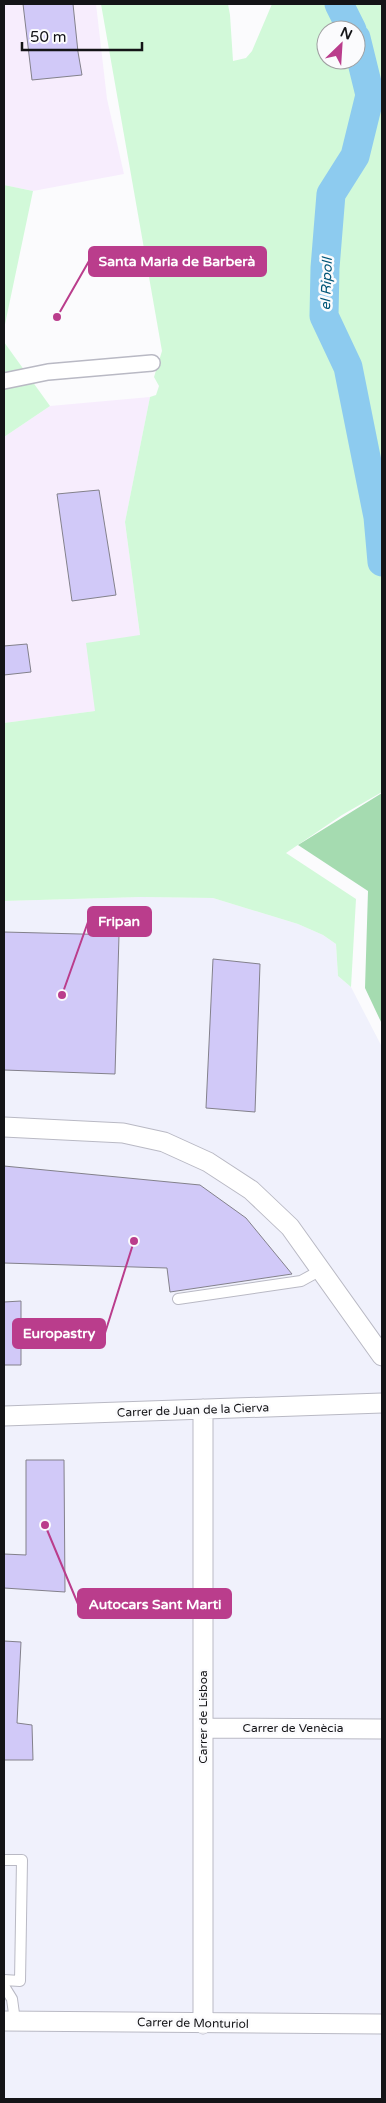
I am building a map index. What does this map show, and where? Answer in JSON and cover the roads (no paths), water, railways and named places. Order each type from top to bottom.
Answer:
[{"type":"street","points":[[4,381],[48,372],[152,363]]},
{"type":"street","points":[[4,1127],[123,1133],[164,1142],[208,1162],[251,1190],[290,1227],[382,1356]]},
{"type":"street","name":"Carrer de Juan de la Cierva","points":[[4,1416],[382,1403]]},
{"type":"street","name":"Carrer de Lisboa","points":[[203,1409],[203,2024]]},
{"type":"street","name":"Carrer de Venècia","points":[[203,1728],[382,1729]]},
{"type":"street","name":"Carrer de Monturiol","points":[[9,2021],[382,2024]]},
{"type":"lane","points":[[178,1299],[301,1281],[321,1270]]},
{"type":"lane","points":[[4,1860],[22,1860],[20,1981],[4,1980]]},
{"type":"lane","points":[[4,1986],[12,1999],[9,2021]]},
{"type":"waterway","name":"el Ripoll","points":[[339,4],[347,20]]},
{"type":"waterway","name":"el Ripoll","points":[[364,70],[370,95],[355,156],[331,194],[325,268],[324,316],[348,367],[378,517],[382,562]]},
{"type":"place","name":"Santa Maria de Barberà","points":[[57,317]]},
{"type":"place","name":"Fripan","points":[[62,995]]},
{"type":"place","name":"Europastry","points":[[134,1241]]},
{"type":"place","name":"Autocars Sant Marti","points":[[45,1525]]}]
